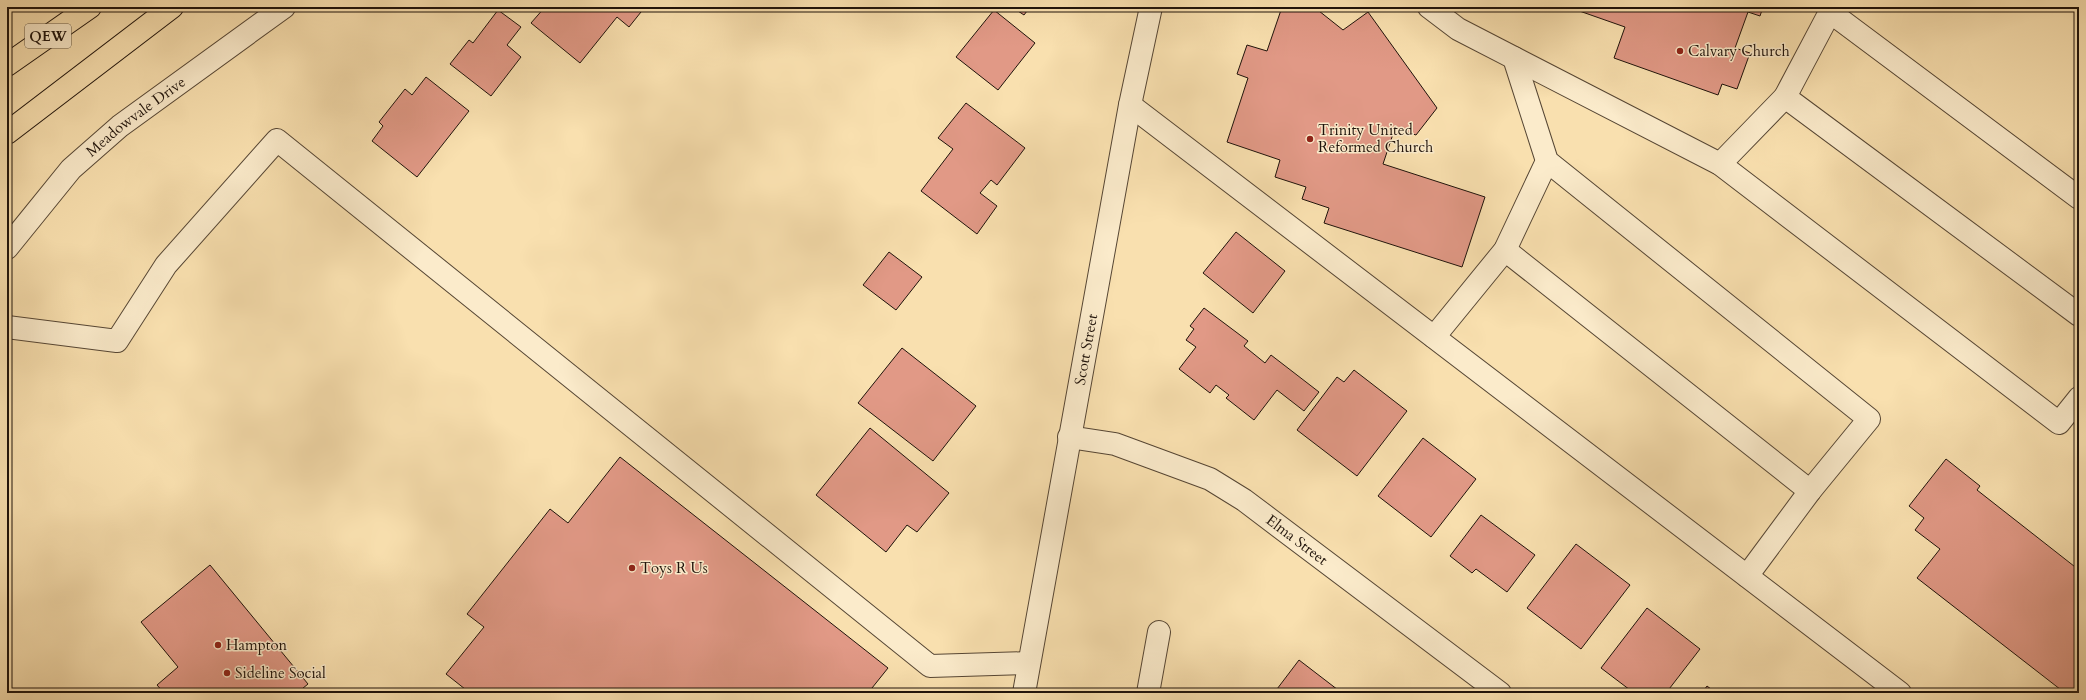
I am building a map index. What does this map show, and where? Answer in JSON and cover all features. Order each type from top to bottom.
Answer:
[{"type":"highway","name":"QEW","points":[[7,65],[90,7]]},
{"type":"highway","points":[[7,133],[172,7]]},
{"type":"street","name":"Meadowvale Drive","points":[[7,248],[71,169],[120,126],[284,7]]},
{"type":"street","name":"Scott Street","points":[[1024,693],[1130,105],[1151,7]]},
{"type":"street","points":[[1429,7],[1458,29],[1720,164],[2059,424],[2079,398]]},
{"type":"street","points":[[1720,164],[1785,97],[1830,9],[2079,198]]},
{"type":"street","points":[[1514,58],[1547,161],[1869,419],[1810,491],[1747,576]]},
{"type":"street","points":[[1785,97],[2079,315]]},
{"type":"street","points":[[1130,105],[1900,693]]},
{"type":"street","points":[[7,327],[117,341],[166,264],[277,140],[930,666],[1029,663]]},
{"type":"street","points":[[1434,337],[1505,250],[1547,161]]},
{"type":"street","points":[[1505,250],[1810,491]]},
{"type":"street","name":"Elma Street","points":[[1069,437],[1115,444],[1210,479],[1244,500],[1500,693]]},
{"type":"street","points":[[1148,693],[1159,632]]},
{"type":"building","points":[[545,7],[645,7],[629,27],[617,17],[580,63],[531,23]]},
{"type":"building","points":[[1012,7],[1030,7],[1024,15]]},
{"type":"building","name":"Trinity United Reformed Church","points":[[1286,7],[1314,7],[1343,30],[1368,12],[1437,108],[1416,135],[1395,128],[1383,164],[1485,197],[1462,267],[1324,223],[1329,208],[1302,199],[1306,187],[1275,177],[1280,160],[1227,142],[1248,78],[1237,74],[1247,45],[1267,51],[1281,10]]},
{"type":"building","name":"Calvary Church","points":[[1568,7],[1763,7],[1760,16],[1748,12],[1735,48],[1750,53],[1737,89],[1722,84],[1718,95],[1614,58],[1625,27]]},
{"type":"building","points":[[498,10],[521,27],[507,45],[521,57],[491,96],[450,64],[469,40],[473,43]]},
{"type":"building","points":[[994,10],[1035,43],[998,90],[956,57]]},
{"type":"building","points":[[426,77],[469,111],[417,177],[372,141],[383,126],[379,122],[405,89],[412,95]]},
{"type":"building","points":[[966,103],[1025,148],[997,185],[991,180],[980,193],[997,206],[977,234],[921,191],[953,149],[938,138]]},
{"type":"building","points":[[1236,232],[1285,271],[1253,313],[1203,273]]},
{"type":"building","points":[[889,252],[922,277],[896,310],[863,285]]},
{"type":"building","points":[[1204,308],[1248,341],[1244,346],[1265,363],[1271,355],[1319,392],[1304,411],[1277,390],[1254,420],[1226,398],[1229,395],[1216,385],[1210,393],[1179,369],[1196,347],[1186,340],[1194,329],[1190,326]]},
{"type":"building","points":[[902,348],[976,406],[933,461],[858,403]]},
{"type":"building","points":[[1354,370],[1407,411],[1357,476],[1297,430],[1337,377],[1344,382]]},
{"type":"building","points":[[870,428],[949,493],[917,532],[907,525],[886,552],[816,495]]},
{"type":"building","points":[[1423,438],[1476,479],[1431,537],[1378,496]]},
{"type":"building","name":"Toys R Us","points":[[620,457],[888,668],[868,693],[470,693],[446,674],[484,627],[467,614],[550,509],[568,523]]},
{"type":"building","points":[[1946,459],[1980,486],[1977,490],[2079,570],[2079,693],[2065,693],[1917,578],[1940,549],[1915,530],[1924,518],[1909,506]]},
{"type":"building","points":[[1481,515],[1535,555],[1507,592],[1476,569],[1472,573],[1450,556]]},
{"type":"building","points":[[1576,544],[1630,585],[1581,649],[1527,608]]},
{"type":"building","name":"Hampton","points":[[210,565],[308,684],[297,693],[164,693],[157,685],[178,667],[141,622]]},
{"type":"building","points":[[1647,608],[1700,649],[1666,693],[1634,693],[1601,668]]},
{"type":"building","points":[[1299,660],[1342,693],[1274,693]]},
{"type":"building","points":[[1707,686],[1716,693],[1702,693]]},
{"type":"place","name":"Calvary Church","points":[[1680,51]]},
{"type":"place","name":"Trinity United Reformed Church","points":[[1310,139]]},
{"type":"place","name":"Toys R Us","points":[[632,568]]},
{"type":"place","name":"Hampton","points":[[218,645]]},
{"type":"place","name":"Sideline Social","points":[[227,673]]}]
